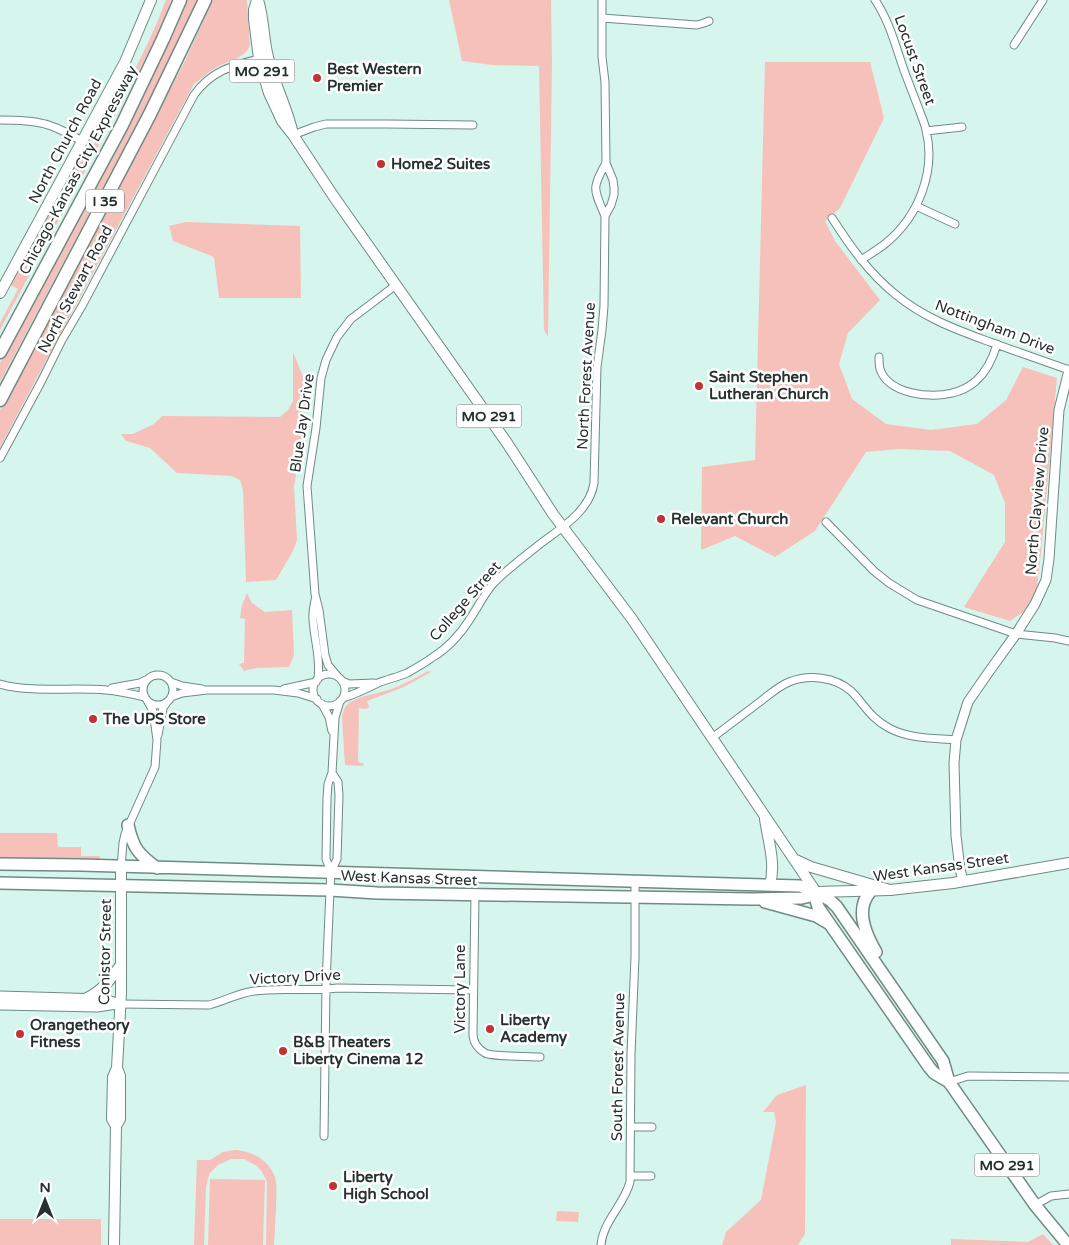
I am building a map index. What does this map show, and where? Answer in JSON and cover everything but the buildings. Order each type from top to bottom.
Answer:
[{"type":"highway","name":"Chicago-Kansas City Expressway","points":[[0,352],[122,125],[180,0]]},
{"type":"highway","name":"I 35","points":[[0,400],[150,114],[205,0]]},
{"type":"highway","points":[[128,825],[131,840],[136,850],[157,868]]},
{"type":"highway","name":"West Kansas Street","points":[[0,864],[635,882],[770,884],[800,886],[816,892]]},
{"type":"highway","name":"West Kansas Street","points":[[0,883],[330,890],[377,893],[752,899],[802,898],[816,892]]},
{"type":"highway","name":"MO 291","points":[[816,892],[817,904],[831,926],[930,1067],[948,1082],[1035,1205],[1068,1245]]},
{"type":"highway","name":"MO 291","points":[[816,892],[837,906],[943,1060],[948,1082]]},
{"type":"highway","points":[[870,892],[864,903],[864,925],[886,977]]},
{"type":"highway","points":[[752,899],[816,916],[831,926]]},
{"type":"main road","name":"North Church Road","points":[[0,294],[125,62],[151,0]]},
{"type":"main road","name":"MO 291","points":[[258,0],[254,10],[254,19],[259,59],[266,84],[282,121],[508,443],[554,514],[632,620],[816,892]]},
{"type":"main road","name":"MO 291","points":[[258,0],[268,57],[276,86],[290,119],[293,135]]},
{"type":"main road","points":[[764,816],[772,867],[770,884]]},
{"type":"main road","points":[[793,859],[811,867],[890,890]]},
{"type":"main road","name":"West Kansas Street","points":[[816,892],[890,890],[963,881],[1069,863]]},
{"type":"main road","name":"Conistor Street","points":[[114,1245],[116,1126],[112,1119],[112,1109],[113,1077],[117,1068],[121,993],[121,867]]},
{"type":"main road","points":[[87,998],[102,989],[120,966]]},
{"type":"street","name":"North Forest Avenue","points":[[602,0],[606,162],[613,180],[614,195],[605,216]]},
{"type":"street","name":"Locust Street","points":[[861,260],[886,243],[903,226],[916,206],[924,188],[927,173],[926,132],[890,28],[875,0]]},
{"type":"street","points":[[1014,45],[1043,0]]},
{"type":"street","points":[[602,18],[697,25],[709,21]]},
{"type":"street","name":"North Stewart Road","points":[[0,458],[194,95],[206,80],[222,70],[259,59]]},
{"type":"street","points":[[0,120],[33,121],[45,124],[56,127],[82,141]]},
{"type":"street","points":[[293,135],[314,126],[326,124],[473,125]]},
{"type":"street","points":[[926,132],[962,127]]},
{"type":"street","name":"North Forest Avenue","points":[[564,526],[586,504],[593,490],[594,483],[597,367],[604,306],[605,216],[596,195],[595,184],[606,162]]},
{"type":"street","points":[[916,206],[955,224]]},
{"type":"street","name":"Nottingham Drive","points":[[832,218],[845,239],[876,277],[893,293],[918,311],[948,326],[1069,370]]},
{"type":"street","name":"Blue Jay Drive","points":[[340,679],[328,665],[325,655],[315,594],[307,486],[322,378],[326,360],[337,337],[351,319],[396,285]]},
{"type":"street","points":[[879,357],[881,370],[890,382],[898,388],[917,394],[941,395],[960,391],[976,381],[989,366],[998,344]]},
{"type":"street","name":"North Clayview Drive","points":[[963,881],[956,836],[954,763],[956,740],[968,702],[1016,634],[1046,580],[1059,410],[1069,370]]},
{"type":"street","points":[[826,522],[874,571],[917,600],[1016,634],[1069,641]]},
{"type":"street","name":"College Street","points":[[342,699],[407,673],[434,657],[455,639],[492,585],[564,526]]},
{"type":"street","name":"Blue Jay Drive","points":[[315,594],[312,617],[318,652],[319,668],[317,681]]},
{"type":"street","points":[[106,690],[140,683],[157,674],[163,675],[171,682],[182,686],[192,686],[208,690]]},
{"type":"street","points":[[331,872],[326,859],[326,806],[328,784],[332,774],[335,718],[345,689],[340,679],[328,674],[322,676],[317,681],[314,691],[329,717],[333,739]]},
{"type":"street","points":[[712,738],[780,686],[812,677],[844,686],[874,718],[898,732],[956,740]]},
{"type":"street","name":"College Street","points":[[340,679],[349,684],[380,683]]},
{"type":"street","points":[[146,680],[143,688],[146,699],[153,710],[157,740]]},
{"type":"street","points":[[274,690],[317,681]]},
{"type":"street","points":[[121,867],[123,842],[128,825],[156,767],[157,740],[163,708],[173,690],[171,682]]},
{"type":"street","points":[[0,684],[25,688],[106,690],[146,699],[151,703],[159,704],[182,693],[208,690],[298,692],[332,705],[342,699]]},
{"type":"street","points":[[324,1136],[326,990],[330,890],[331,872],[337,859],[339,795],[338,782],[332,774]]},
{"type":"street","name":"South Forest Avenue","points":[[600,1245],[604,1229],[629,1187],[631,1176],[631,1054],[635,957],[635,882]]},
{"type":"street","name":"Victory Lane","points":[[474,895],[473,1034],[475,1042],[486,1054],[540,1056]]},
{"type":"street","name":"Victory Drive","points":[[120,1004],[209,1005],[252,991],[274,990],[326,990],[337,988],[473,990]]},
{"type":"street","points":[[0,996],[104,999],[120,1004]]},
{"type":"street","points":[[0,1005],[97,1007],[120,1004]]},
{"type":"street","points":[[948,1082],[968,1076],[1069,1077]]},
{"type":"street","points":[[631,1127],[652,1127]]},
{"type":"street","points":[[631,1176],[651,1176]]},
{"type":"street","points":[[1035,1205],[1051,1196],[1069,1194]]},
{"type":"shaded area","points":[[166,0],[171,0],[161,29],[0,330],[0,323],[18,289],[9,284],[56,203],[108,102],[112,98],[108,113],[91,146],[93,146],[113,111],[142,56]]},
{"type":"shaded area","points":[[185,0],[199,0],[178,46],[0,382],[0,363],[89,197]]},
{"type":"shaded area","points":[[213,0],[247,0],[250,45],[244,54],[218,66],[194,84],[0,447],[0,410],[185,61]]},
{"type":"shaded area","points":[[449,0],[551,0],[552,63],[548,337],[544,330],[539,66],[492,65],[462,61]]},
{"type":"shaded area","points":[[765,62],[870,62],[884,118],[840,208],[825,221],[835,241],[880,300],[848,333],[839,364],[852,399],[886,424],[931,430],[977,424],[1006,400],[1023,367],[1057,378],[1035,604],[1010,621],[964,607],[1005,542],[1005,503],[994,475],[950,451],[899,449],[866,452],[815,531],[775,557],[735,536],[701,550],[702,467],[755,460]]},
{"type":"shaded area","points":[[186,222],[300,226],[301,298],[219,298],[214,257],[173,241],[169,226]]},
{"type":"shaded area","points":[[293,352],[306,384],[304,423],[294,487],[297,540],[292,553],[276,580],[246,582],[243,490],[240,480],[232,476],[177,473],[150,448],[126,441],[121,434],[133,434],[154,424],[162,416],[280,417],[288,410],[293,401]]},
{"type":"shaded area","points":[[247,593],[252,603],[265,612],[292,610],[294,655],[289,667],[256,668],[244,671],[239,664],[244,663],[245,619],[240,618],[242,605]]},
{"type":"shaded area","points":[[428,671],[431,672],[404,687],[367,701],[369,707],[366,709],[359,708],[358,762],[364,764],[362,766],[345,765],[342,718],[347,705],[362,697],[394,688]]},
{"type":"shaded area","points":[[0,833],[57,833],[58,847],[81,847],[81,856],[100,856],[99,860],[0,859]]},
{"type":"shaded area","points":[[806,1085],[805,1234],[798,1245],[722,1245],[726,1232],[761,1200],[776,1122],[774,1112],[763,1112],[777,1095]]},
{"type":"shaded area","points":[[235,1150],[255,1155],[271,1168],[274,1174],[276,1191],[274,1245],[266,1245],[267,1182],[262,1172],[257,1166],[244,1159],[231,1159],[218,1165],[210,1173],[206,1188],[204,1245],[194,1245],[197,1160],[210,1160],[223,1152]]},
{"type":"shaded area","points":[[210,1179],[265,1180],[263,1245],[208,1245]]},
{"type":"shaded area","points":[[557,1211],[579,1212],[578,1222],[556,1221]]},
{"type":"shaded area","points":[[0,1219],[101,1219],[101,1245],[0,1245]]},
{"type":"shaded area","points":[[1043,1234],[1053,1245],[951,1245],[951,1239],[1028,1242]]},
{"type":"place","name":"Best Western Premier","points":[[317,78]]},
{"type":"place","name":"Home2 Suites","points":[[381,164]]},
{"type":"place","name":"Saint Stephen Lutheran Church","points":[[699,386]]},
{"type":"place","name":"Relevant Church","points":[[661,519]]},
{"type":"place","name":"The UPS Store","points":[[93,719]]},
{"type":"place","name":"Liberty Academy","points":[[490,1029]]},
{"type":"place","name":"Orangetheory Fitness","points":[[20,1034]]},
{"type":"place","name":"B&B Theaters Liberty Cinema 12","points":[[283,1051]]},
{"type":"place","name":"Liberty High School","points":[[333,1186]]}]
